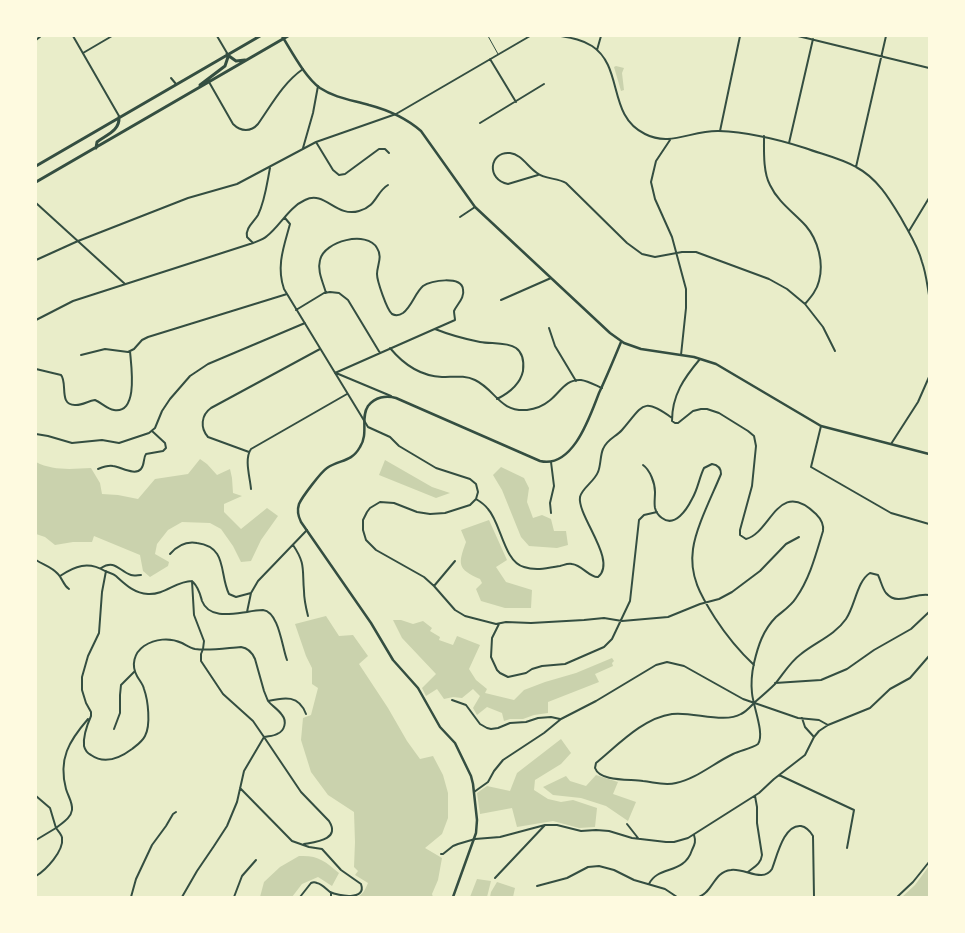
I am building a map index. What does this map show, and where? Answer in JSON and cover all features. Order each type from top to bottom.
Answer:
[{"type":"main road","points":[[36,166],[260,36]]},
{"type":"main road","points":[[36,182],[248,60],[283,37],[288,36]]},
{"type":"main road","points":[[227,54],[230,58],[236,61],[248,60]]},
{"type":"main road","points":[[194,91],[225,66],[228,57],[227,54]]},
{"type":"main road","points":[[96,148],[97,142],[110,134],[118,126],[120,118]]},
{"type":"street","points":[[36,40],[41,36]]},
{"type":"street","points":[[73,36],[120,118]]},
{"type":"street","points":[[83,53],[112,36]]},
{"type":"street","points":[[217,36],[227,54]]},
{"type":"street","points":[[36,260],[78,241],[188,198],[237,184],[316,142],[396,114],[530,36]]},
{"type":"street","points":[[561,36],[586,42],[598,50],[610,69],[622,111],[631,124],[638,130],[652,137],[670,140],[697,132],[720,131],[764,136],[789,143],[856,167],[868,174],[886,194],[909,231],[922,262],[929,295]]},
{"type":"street","points":[[598,50],[601,36]]},
{"type":"street","points":[[720,131],[740,36]]},
{"type":"street","points":[[798,36],[929,68]]},
{"type":"street","points":[[856,167],[886,36]]},
{"type":"street","points":[[283,37],[304,69],[318,86],[336,96],[374,106],[396,114],[415,126],[426,137],[475,207],[621,342],[641,349],[700,359],[716,364],[805,418],[821,426],[929,454]]},
{"type":"street","points":[[789,143],[813,39]]},
{"type":"street","points":[[490,59],[516,102]]},
{"type":"street","points":[[209,82],[234,124],[240,129],[248,130],[252,129],[258,124],[284,86],[295,75],[304,69]]},
{"type":"street","points":[[171,78],[176,84]]},
{"type":"street","points":[[480,123],[544,84]]},
{"type":"street","points":[[302,149],[313,113],[318,86]]},
{"type":"street","points":[[764,136],[764,157],[769,184],[780,202],[806,227],[817,246],[820,265],[819,282],[812,296],[805,304]]},
{"type":"street","points":[[670,140],[656,161],[651,182],[655,199],[668,226],[686,289],[686,308],[681,356]]},
{"type":"street","points":[[316,142],[333,170],[339,175],[345,174],[379,149],[385,149],[389,153]]},
{"type":"street","points":[[538,175],[518,156],[504,153],[495,160],[492,169],[495,178],[503,184],[508,184],[538,175],[562,180],[570,185],[627,243],[637,252],[646,256],[655,257],[676,252],[696,252],[769,279],[787,289],[805,304],[823,327],[835,351]]},
{"type":"street","points":[[253,243],[247,237],[247,231],[261,208],[270,167]]},
{"type":"street","points":[[36,320],[72,301],[253,243],[266,237],[300,203],[308,199],[313,198],[322,200],[344,212],[360,211],[368,208],[374,202],[382,188],[388,185]]},
{"type":"street","points":[[909,231],[929,198]]},
{"type":"street","points":[[36,203],[125,284]]},
{"type":"street","points":[[460,217],[475,207]]},
{"type":"street","points":[[285,218],[290,224],[281,255],[280,268],[282,282],[296,310],[368,427],[390,437],[400,446],[436,468],[473,482],[478,488],[476,499],[470,505],[445,513],[437,514],[417,512],[394,502],[385,501],[375,504],[364,516],[363,530],[366,540],[382,554],[424,577],[451,606],[461,614],[496,624],[506,622],[531,623],[604,618],[621,621],[668,617],[719,599],[732,592],[760,571],[786,544],[799,537]]},
{"type":"street","points":[[326,292],[319,267],[320,257],[326,249],[335,244],[357,239],[364,239],[372,242],[380,253],[380,262],[377,272],[378,281],[391,312],[398,315],[404,312],[420,289],[426,284],[455,280],[461,284],[464,290],[462,298],[454,312],[455,320],[334,373]]},
{"type":"street","points":[[501,300],[551,278]]},
{"type":"street","points":[[296,310],[326,292],[334,292],[345,297],[380,353]]},
{"type":"street","points":[[81,355],[100,350],[130,351],[142,340],[148,337],[287,294]]},
{"type":"street","points":[[36,434],[72,443],[102,440],[119,443],[152,431],[166,404],[195,372],[208,364],[305,324]]},
{"type":"street","points":[[549,328],[555,346],[576,381]]},
{"type":"street","points":[[435,329],[468,339],[512,346],[519,351],[522,355],[523,363],[523,369],[519,381],[511,391],[496,399]]},
{"type":"street","points":[[334,373],[396,398],[540,461],[550,462],[560,459],[577,441],[602,388],[621,342]]},
{"type":"street","points":[[390,348],[403,362],[417,371],[432,376],[457,376],[470,378],[482,384],[496,399],[506,406],[513,408],[532,409],[544,405],[565,385],[576,381],[586,381],[602,388]]},
{"type":"street","points":[[249,452],[212,439],[206,434],[202,426],[203,418],[208,410],[320,349]]},
{"type":"street","points":[[36,369],[61,375],[64,380],[64,396],[71,404],[77,405],[95,400],[106,407],[118,410],[122,409],[128,404],[132,393],[130,351]]},
{"type":"street","points":[[672,418],[675,400],[681,384],[700,359]]},
{"type":"street","points":[[890,445],[918,402],[929,377]]},
{"type":"street","points":[[251,489],[248,459],[249,452],[254,447],[348,394]]},
{"type":"street","points":[[396,398],[387,396],[371,402],[366,410],[365,435],[358,451],[349,459],[332,465],[325,470],[302,499],[299,504],[298,514],[301,522],[371,623],[393,660],[418,688],[440,727],[455,743],[471,776],[477,820],[475,840],[453,897]]},
{"type":"street","points":[[476,499],[484,504],[492,513],[511,557],[516,564],[524,568],[539,569],[573,564],[584,569],[593,577],[598,577],[602,574],[602,556],[580,502],[581,495],[598,472],[600,456],[604,446],[622,430],[638,410],[645,406],[654,406],[672,418],[673,422],[676,424],[693,411],[701,409],[713,411],[754,436],[756,446],[752,486],[740,530],[742,537],[748,539],[756,534],[774,512],[788,503],[796,503],[806,507],[817,516],[823,525],[824,531],[812,569],[795,600],[766,630],[758,645],[754,665],[752,693],[754,703],[761,735],[758,744],[732,754],[681,782],[666,784],[603,776],[597,772],[595,768],[596,763],[642,726],[658,717],[681,713],[731,718],[742,714],[754,703],[775,683],[800,654],[825,638],[842,624],[850,612],[859,589],[868,575],[873,573],[878,575],[886,593],[893,598],[903,599],[918,595],[929,595]]},
{"type":"street","points":[[821,426],[811,467],[891,513],[929,524]]},
{"type":"street","points":[[98,469],[112,466],[134,471],[139,470],[143,466],[146,454],[163,451],[166,448],[165,443],[152,431]]},
{"type":"street","points":[[550,462],[554,486],[550,503],[551,513]]},
{"type":"street","points":[[643,465],[648,470],[654,486],[657,512],[660,517],[667,521],[677,519],[692,500],[699,485],[704,468],[712,464],[719,468],[721,474],[697,533],[692,556],[692,566],[695,582],[705,603],[732,643],[754,665]]},
{"type":"street","points":[[499,624],[492,638],[492,661],[500,673],[504,676],[511,677],[526,673],[532,669],[542,666],[565,664],[600,650],[612,639],[628,608],[631,595],[638,524],[641,517],[644,515],[657,512]]},
{"type":"street","points":[[247,612],[251,593],[258,581],[307,530]]},
{"type":"street","points":[[170,554],[183,544],[194,542],[204,544],[214,550],[220,559],[229,594],[236,597],[251,593]]},
{"type":"street","points":[[293,545],[300,555],[304,567],[304,590],[308,616]]},
{"type":"street","points":[[36,561],[49,566],[60,576],[64,586],[69,590]]},
{"type":"street","points":[[434,586],[455,561]]},
{"type":"street","points":[[101,568],[111,564],[133,576],[141,575]]},
{"type":"street","points":[[60,576],[77,566],[89,565],[101,568],[113,574],[130,588],[146,594],[158,593],[192,581]]},
{"type":"street","points":[[106,571],[102,592],[100,633],[88,656],[82,677],[82,690],[86,703],[91,712],[85,731],[84,745],[87,752],[94,758],[103,760],[114,759],[143,740],[147,731],[147,704],[144,687],[135,671],[134,662],[137,652],[144,646],[156,641],[173,640],[185,644],[191,648],[203,649],[240,647],[251,652],[255,659],[268,701],[283,716],[284,728],[279,734],[264,737]]},
{"type":"street","points":[[192,581],[198,587],[203,602],[211,612],[219,614],[233,614],[263,610],[274,616],[287,660]]},
{"type":"street","points":[[192,581],[194,615],[204,640],[201,660],[229,701],[253,721],[301,792],[331,824],[331,834],[327,839],[303,844]]},
{"type":"street","points":[[775,683],[821,680],[847,669],[874,650],[911,629],[929,612]]},
{"type":"street","points":[[441,854],[453,846],[475,840],[500,837],[545,825],[557,825],[581,831],[609,831],[639,839],[674,842],[688,838],[755,796],[805,755],[814,737],[828,725],[874,706],[890,689],[910,678],[929,656]]},
{"type":"street","points":[[474,792],[488,782],[494,771],[503,760],[544,733],[561,719],[596,701],[650,667],[662,663],[674,663],[684,666],[743,700],[802,718],[819,720],[828,725]]},
{"type":"street","points":[[114,729],[120,713],[121,684],[135,671]]},
{"type":"street","points":[[268,701],[282,697],[291,698],[302,706],[306,714]]},
{"type":"street","points":[[452,700],[466,705],[480,724],[491,729],[510,723],[526,722],[538,718],[551,717],[561,719]]},
{"type":"street","points":[[36,840],[56,828],[69,817],[72,811],[64,778],[63,769],[65,755],[74,736],[90,716]]},
{"type":"street","points":[[802,718],[805,727],[814,737]]},
{"type":"street","points":[[182,897],[197,870],[227,826],[234,808],[244,771],[264,737]]},
{"type":"street","points":[[779,775],[854,810],[847,848]]},
{"type":"street","points":[[240,788],[292,841],[309,847],[322,849],[341,870],[361,884],[362,887],[359,894],[352,896],[331,893],[316,882],[313,882],[307,886],[300,897]]},
{"type":"street","points":[[36,796],[50,808],[56,828],[62,838],[60,848],[50,864],[36,876]]},
{"type":"street","points":[[748,872],[758,865],[762,855],[755,796]]},
{"type":"street","points":[[131,897],[141,867],[152,845],[166,826],[172,814],[176,812]]},
{"type":"street","points":[[627,824],[639,839]]},
{"type":"street","points":[[495,878],[545,825]]},
{"type":"street","points":[[699,897],[706,892],[717,877],[725,871],[734,869],[759,875],[768,873],[772,869],[788,830],[795,827],[806,828],[811,833],[813,840],[814,897]]},
{"type":"street","points":[[649,884],[652,878],[680,866],[688,860],[696,841],[694,835]]},
{"type":"street","points":[[234,897],[242,876],[256,860]]},
{"type":"street","points":[[897,897],[913,882],[929,862]]},
{"type":"street","points":[[537,886],[567,878],[593,866],[599,866],[614,870],[630,878],[665,888],[677,897]]},
{"type":"lane","points":[[488,36],[498,54]]},
{"type":"green space","points":[[614,67],[624,68],[622,73],[624,90],[621,91]]},
{"type":"green space","points":[[200,459],[217,475],[230,469],[233,493],[242,496],[224,504],[224,512],[241,529],[267,508],[278,516],[261,540],[251,561],[241,562],[233,546],[221,529],[210,523],[182,522],[168,530],[157,544],[155,554],[169,562],[168,566],[150,577],[143,571],[140,555],[94,536],[92,542],[73,542],[55,545],[45,537],[36,534],[36,462],[56,468],[91,468],[100,483],[102,494],[118,495],[138,499],[155,479],[188,474]]},
{"type":"green space","points":[[385,460],[432,487],[450,493],[436,498],[379,475]]},
{"type":"green space","points":[[501,467],[524,478],[529,488],[527,502],[533,518],[542,515],[551,519],[554,531],[566,531],[568,545],[557,548],[529,546],[521,537],[502,490],[493,475]]},
{"type":"green space","points":[[489,520],[507,560],[496,567],[506,582],[532,590],[531,608],[505,608],[481,601],[476,589],[482,583],[480,579],[467,572],[461,565],[466,542],[461,530]]},
{"type":"green space","points":[[326,616],[339,636],[353,635],[368,656],[359,664],[388,708],[407,741],[420,759],[433,756],[443,775],[448,793],[448,818],[442,834],[425,848],[442,858],[438,880],[432,894],[433,897],[356,897],[362,894],[368,883],[355,875],[358,871],[354,867],[354,812],[328,795],[311,772],[301,740],[303,718],[311,715],[318,688],[312,684],[312,668],[306,656],[295,624]]},
{"type":"green space","points":[[393,620],[401,620],[413,624],[423,621],[432,628],[430,631],[440,637],[439,640],[453,645],[457,636],[480,645],[469,669],[476,680],[487,689],[485,693],[514,700],[524,690],[576,673],[612,658],[614,661],[612,663],[613,666],[595,674],[599,682],[548,702],[548,713],[534,715],[523,719],[510,719],[504,721],[502,713],[487,707],[477,715],[473,708],[480,696],[473,689],[462,698],[453,697],[444,699],[437,689],[426,696],[422,688],[436,674],[402,638]]},
{"type":"green space","points":[[561,739],[571,753],[561,764],[535,780],[534,790],[548,799],[561,802],[573,800],[597,808],[595,827],[579,828],[553,821],[517,827],[512,808],[480,814],[477,793],[487,786],[510,791],[517,773]]},
{"type":"green space","points":[[596,775],[618,782],[613,794],[636,802],[628,821],[606,806],[581,798],[553,795],[543,787],[566,776],[570,781],[586,786]]},
{"type":"green space","points":[[299,856],[306,856],[321,860],[330,865],[339,873],[332,886],[318,877],[302,884],[292,897],[260,897],[264,882],[280,867]]},
{"type":"green space","points":[[929,866],[929,897],[902,897],[915,885]]},
{"type":"green space","points":[[477,879],[491,881],[487,897],[470,897]]},
{"type":"green space","points":[[497,882],[515,888],[513,897],[490,897],[491,892]]}]
